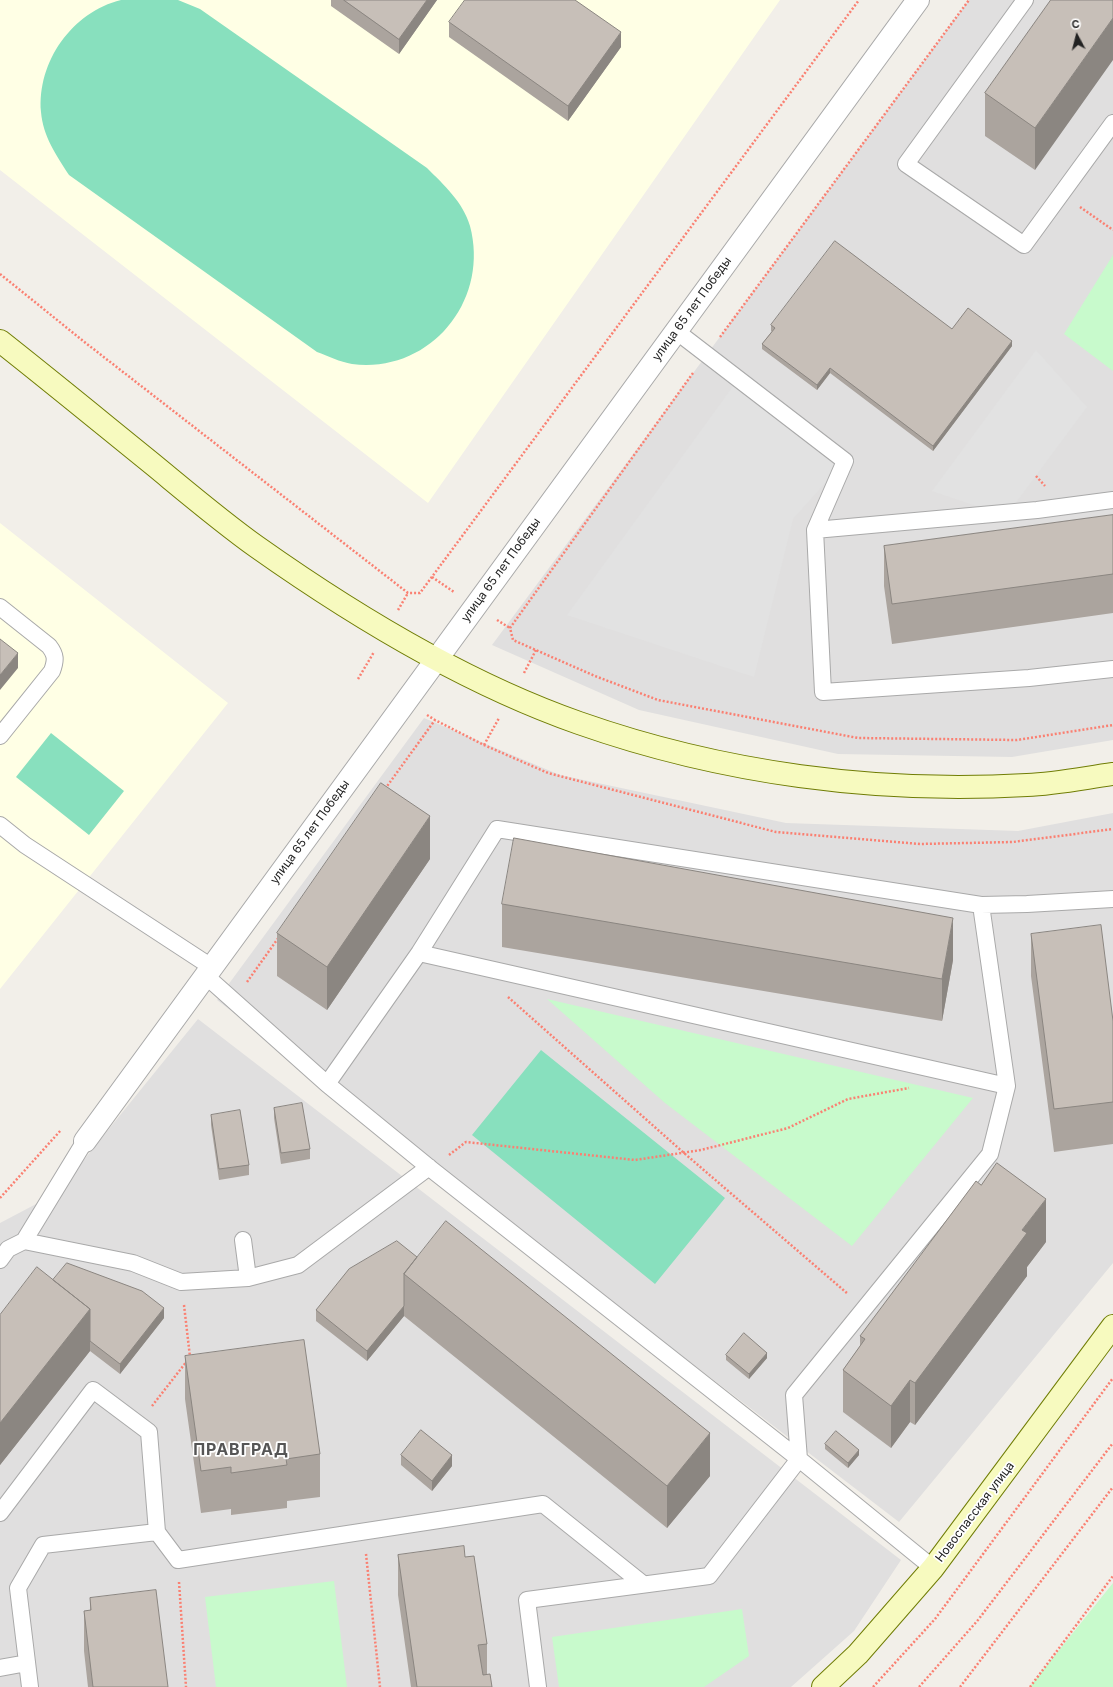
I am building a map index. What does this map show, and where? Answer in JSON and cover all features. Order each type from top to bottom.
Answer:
[{"type":"street","name":"улица 65 лет Победы","points":[[85,1141],[210,972],[918,0]]},
{"type":"street","points":[[0,341],[254,545],[379,628],[437,659],[512,695],[577,722],[645,744],[734,766],[839,781],[938,788],[1029,785],[1113,774]]},
{"type":"street","name":"Новоспасская улица","points":[[823,1687],[858,1654],[933,1568],[1113,1326]]},
{"type":"lane","points":[[1025,0],[906,164],[1024,245],[1113,123]]},
{"type":"lane","points":[[676,331],[845,461],[815,530],[823,692],[1029,678],[1113,668]]},
{"type":"lane","points":[[815,530],[1038,510],[1113,500]]},
{"type":"lane","points":[[0,607],[49,646],[55,653],[56,662],[52,671],[0,736]]},
{"type":"lane","points":[[0,825],[25,845],[210,972],[327,1084],[430,1168],[799,1459],[933,1568]]},
{"type":"lane","points":[[327,1084],[419,953],[497,829],[981,905],[1113,899]]},
{"type":"lane","points":[[538,1687],[527,1600],[709,1576],[799,1459],[794,1395],[990,1154],[1007,1086],[981,905]]},
{"type":"lane","points":[[419,953],[1007,1086]]},
{"type":"lane","points":[[0,1260],[8,1248],[24,1241],[85,1141]]},
{"type":"lane","points":[[24,1241],[133,1263],[182,1282],[248,1278],[298,1266],[430,1168]]},
{"type":"lane","points":[[244,1240],[248,1278]]},
{"type":"lane","points":[[0,1513],[93,1390],[149,1432],[157,1532],[178,1560],[543,1504],[643,1584]]},
{"type":"lane","points":[[30,1687],[18,1588],[43,1545],[157,1532]]},
{"type":"lane","points":[[0,1668],[27,1663]]},
{"type":"path","points":[[0,274],[100,354],[408,593],[420,593],[859,0]]},
{"type":"path","points":[[969,0],[707,354],[510,628],[513,640],[595,676],[658,700],[858,738],[1017,740],[1113,725]]},
{"type":"path","points":[[1061,194],[1113,230]]},
{"type":"path","points":[[432,578],[456,593]]},
{"type":"path","points":[[503,992],[684,1153],[865,1309]]},
{"type":"path","points":[[430,1168],[466,1142],[635,1160],[684,1153],[788,1128],[848,1099],[917,1087]]},
{"type":"path","points":[[0,1198],[65,1125]]},
{"type":"path","points":[[138,1424],[191,1356],[182,1282]]},
{"type":"path","points":[[873,1687],[934,1619],[1113,1378]]},
{"type":"path","points":[[919,1687],[978,1620],[1113,1443]]},
{"type":"path","points":[[960,1687],[1113,1487]]},
{"type":"path","points":[[364,1531],[380,1687]]},
{"type":"path","points":[[178,1560],[186,1687]]},
{"type":"path","points":[[1036,1687],[1030,1686],[1113,1576]]},
{"type":"shaded area","points":[[0,0],[780,0],[428,503],[0,170]]},
{"type":"shaded area","points":[[969,0],[1113,0],[1113,740],[1012,757],[838,754],[639,710],[492,645]]},
{"type":"shaded area","points":[[1036,350],[1087,407],[1006,516],[932,491]]},
{"type":"shaded area","points":[[739,378],[845,461],[793,519],[754,677],[567,615]]},
{"type":"shaded area","points":[[0,523],[228,703],[0,989]]},
{"type":"shaded area","points":[[424,718],[560,775],[786,823],[1018,831],[1113,813],[1113,1263],[899,1522],[217,1000]]},
{"type":"shaded area","points":[[198,1019],[901,1560],[854,1631],[791,1687],[0,1687],[0,1223],[57,1193]]},
{"type":"green space","points":[[121,0],[178,0],[200,9],[427,168],[446,187],[463,209],[467,217],[470,226],[474,254],[471,281],[462,305],[448,327],[429,345],[406,357],[380,364],[352,364],[317,352],[69,175],[47,137],[42,121],[41,93],[45,75],[61,42],[73,28],[87,16],[103,6]]},
{"type":"green space","points":[[1113,255],[1113,371],[1064,334]]},
{"type":"green space","points":[[51,733],[124,791],[89,835],[16,777]]},
{"type":"green space","points":[[547,999],[973,1098],[852,1246],[665,1103]]},
{"type":"green space","points":[[541,1050],[725,1198],[655,1284],[472,1135]]},
{"type":"green space","points":[[334,1581],[347,1687],[216,1687],[205,1597]]},
{"type":"green space","points":[[1113,1583],[1113,1687],[1029,1687],[1031,1685]]},
{"type":"green space","points":[[742,1609],[749,1656],[704,1687],[559,1687],[552,1637]]},
{"type":"building","points":[[344,0],[427,0],[399,39]]},
{"type":"building","points":[[465,0],[575,0],[621,32],[568,106],[449,22]]},
{"type":"building","points":[[1051,0],[1113,0],[1113,18],[1035,128],[985,93]]},
{"type":"building","points":[[835,241],[952,329],[968,308],[1012,341],[933,446],[830,368],[817,385],[762,344],[775,328],[771,325]]},
{"type":"building","points":[[1113,515],[1113,574],[892,604],[884,546]]},
{"type":"building","points":[[0,639],[18,653],[0,675]]},
{"type":"building","points":[[381,783],[430,816],[327,967],[277,933]]},
{"type":"building","points":[[514,838],[953,918],[942,979],[502,904]]},
{"type":"building","points":[[1101,925],[1113,1021],[1113,1102],[1054,1109],[1031,934]]},
{"type":"building","points":[[302,1103],[310,1149],[281,1153],[274,1108]]},
{"type":"building","points":[[240,1110],[249,1165],[219,1169],[211,1115]]},
{"type":"building","points":[[997,1163],[1046,1199],[1022,1230],[1027,1233],[915,1383],[910,1380],[891,1406],[843,1370],[865,1339],[860,1336],[976,1181],[981,1185]]},
{"type":"building","points":[[446,1221],[710,1433],[667,1486],[404,1274]]},
{"type":"building","points":[[397,1241],[417,1257],[404,1274],[404,1306],[367,1351],[316,1310],[349,1269]]},
{"type":"building","points":[[67,1263],[142,1291],[164,1308],[120,1364],[90,1341],[90,1309],[53,1280]]},
{"type":"building","points":[[37,1267],[90,1309],[0,1423],[0,1315]]},
{"type":"building","points":[[744,1333],[767,1353],[749,1374],[726,1355]]},
{"type":"building","points":[[304,1340],[320,1454],[286,1459],[287,1465],[231,1473],[231,1467],[201,1471],[185,1356]]},
{"type":"building","points":[[421,1430],[452,1455],[432,1481],[401,1455]]},
{"type":"building","points":[[836,1431],[859,1450],[848,1463],[825,1444]]},
{"type":"building","points":[[464,1546],[465,1557],[474,1556],[487,1644],[478,1645],[483,1675],[490,1674],[492,1687],[417,1687],[398,1555]]},
{"type":"building","points":[[156,1590],[168,1687],[93,1687],[84,1611],[91,1610],[90,1598]]},
{"type":"district","name":"ПРАВГРАД","points":[[241,1450]]}]
